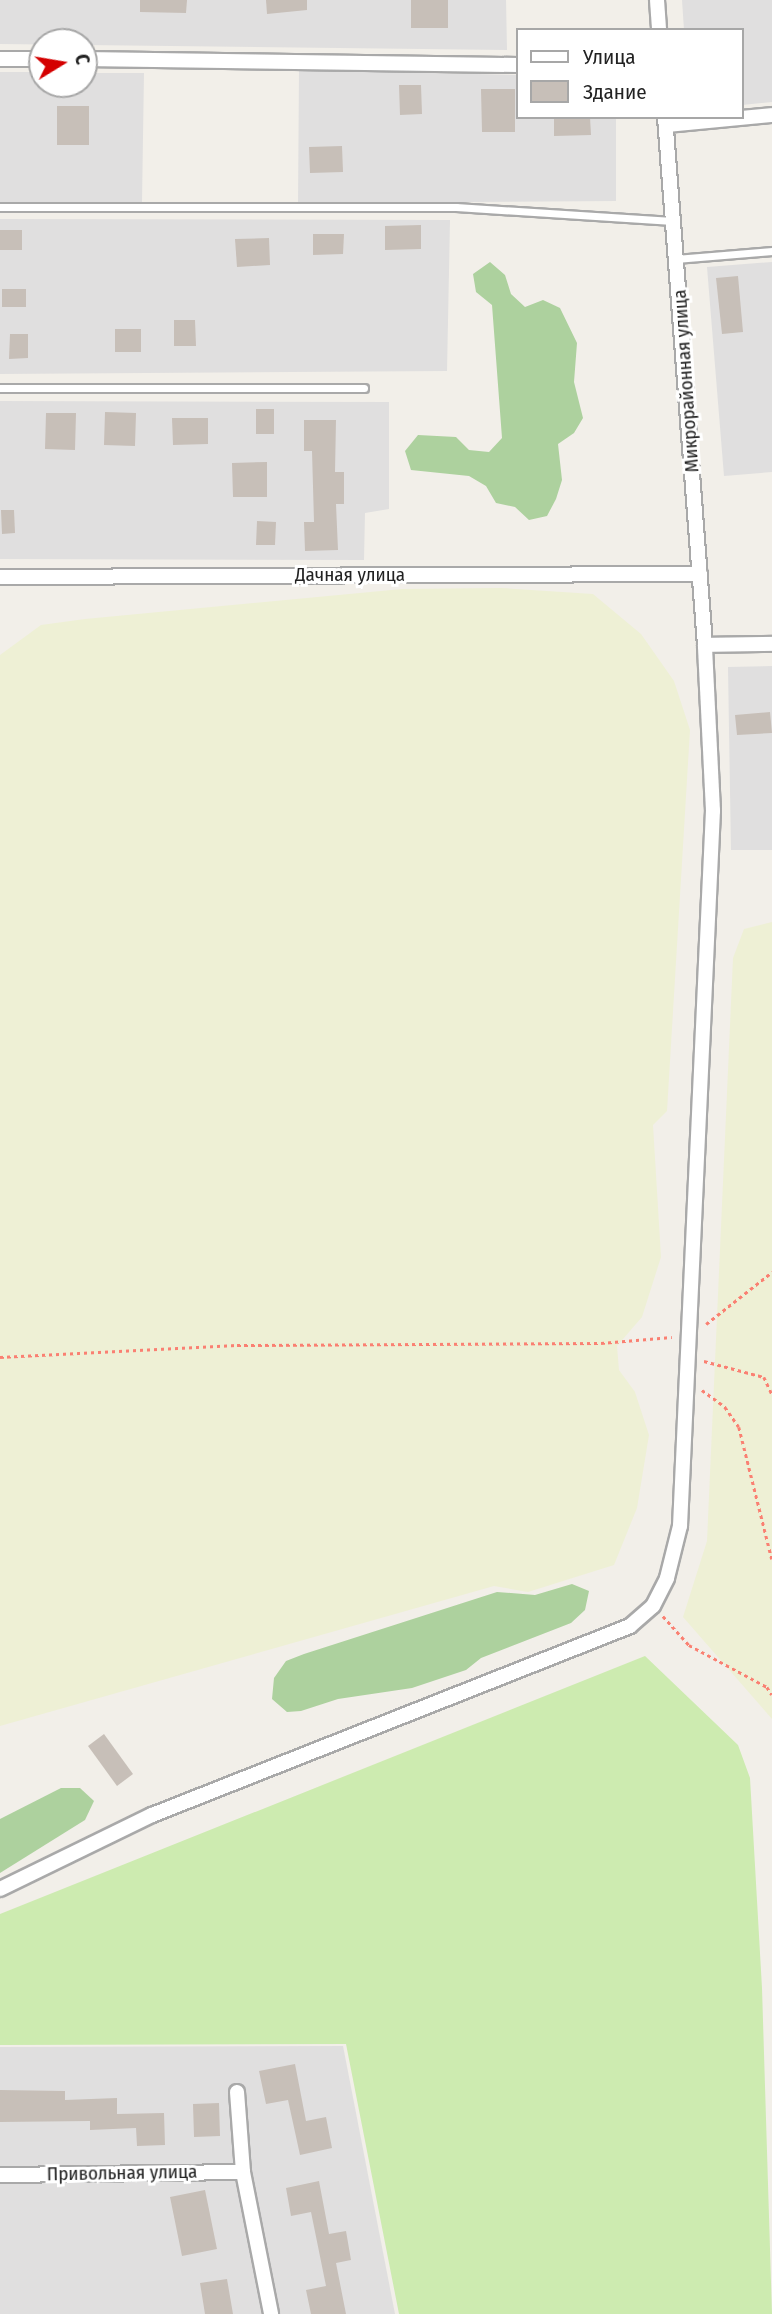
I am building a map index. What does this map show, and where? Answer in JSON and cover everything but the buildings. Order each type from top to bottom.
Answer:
[{"type":"street","points":[[657,0],[659,28]]},
{"type":"street","points":[[0,59],[28,59]]},
{"type":"street","points":[[98,59],[516,65]]},
{"type":"street","points":[[744,117],[772,115]]},
{"type":"street","points":[[666,121],[701,119]]},
{"type":"street","name":"Микрорайонная улица","points":[[653,1606],[667,1578],[680,1526],[713,854],[701,574],[666,121]]},
{"type":"street","name":"Дачная улица","points":[[0,577],[701,574]]},
{"type":"street","points":[[705,645],[772,644]]},
{"type":"street","points":[[0,1889],[152,1815],[621,1630],[653,1606]]},
{"type":"street","points":[[237,2092],[243,2172],[271,2314]]},
{"type":"street","name":"Привольная улица","points":[[0,2175],[243,2172]]},
{"type":"lane","points":[[0,207],[456,207],[673,221]]},
{"type":"lane","points":[[676,259],[772,251]]},
{"type":"lane","points":[[0,388],[364,388]]},
{"type":"path","points":[[0,1357],[237,1345],[601,1343],[688,1336],[737,1304],[772,1272]]},
{"type":"path","points":[[687,1358],[742,1368],[764,1377],[772,1394]]},
{"type":"path","points":[[686,1380],[725,1407],[739,1427],[772,1559]]},
{"type":"path","points":[[653,1606],[689,1645],[767,1688],[772,1695]]},
{"type":"shaded area","points":[[0,0],[506,0],[507,50],[98,45],[98,28],[28,28],[28,44],[0,44]]},
{"type":"shaded area","points":[[682,0],[772,0],[772,102],[744,105],[744,28],[684,28]]},
{"type":"shaded area","points":[[299,70],[516,75],[516,119],[616,119],[616,201],[298,203]]},
{"type":"shaded area","points":[[0,72],[28,72],[28,98],[98,98],[98,73],[144,73],[142,202],[0,202]]},
{"type":"shaded area","points":[[0,219],[450,220],[447,371],[0,374]]},
{"type":"shaded area","points":[[772,262],[772,472],[724,476],[707,267]]},
{"type":"shaded area","points":[[0,401],[389,402],[389,509],[365,513],[364,560],[0,559]]},
{"type":"shaded area","points":[[772,666],[772,850],[731,850],[728,667]]},
{"type":"shaded area","points":[[343,2046],[395,2314],[0,2314],[0,2047]]},
{"type":"green space","points":[[490,262],[505,275],[511,294],[525,307],[543,300],[560,308],[577,343],[574,382],[583,418],[574,433],[558,444],[562,480],[547,516],[529,520],[515,507],[496,503],[486,486],[469,476],[411,470],[405,451],[418,435],[456,437],[469,450],[489,452],[502,438],[492,305],[476,292],[473,274]]},
{"type":"green space","points":[[501,588],[593,594],[641,634],[674,681],[690,730],[667,1111],[653,1125],[661,1257],[642,1317],[617,1346],[619,1370],[635,1392],[649,1435],[637,1508],[614,1565],[528,1592],[494,1586],[0,1726],[0,655],[41,625],[85,619],[402,589]]},
{"type":"green space","points":[[772,922],[772,1719],[683,1617],[707,1541],[733,958],[744,929]]},
{"type":"green space","points":[[572,1584],[589,1591],[585,1610],[571,1623],[481,1658],[466,1670],[412,1688],[338,1699],[301,1711],[287,1712],[272,1699],[274,1678],[286,1661],[304,1654],[497,1592],[535,1595]]},
{"type":"green space","points":[[645,1656],[738,1745],[750,1778],[762,1988],[772,2314],[399,2314],[346,2044],[0,2045],[0,1914]]},
{"type":"green space","points":[[61,1788],[80,1788],[94,1801],[85,1820],[0,1873],[0,1819]]}]
